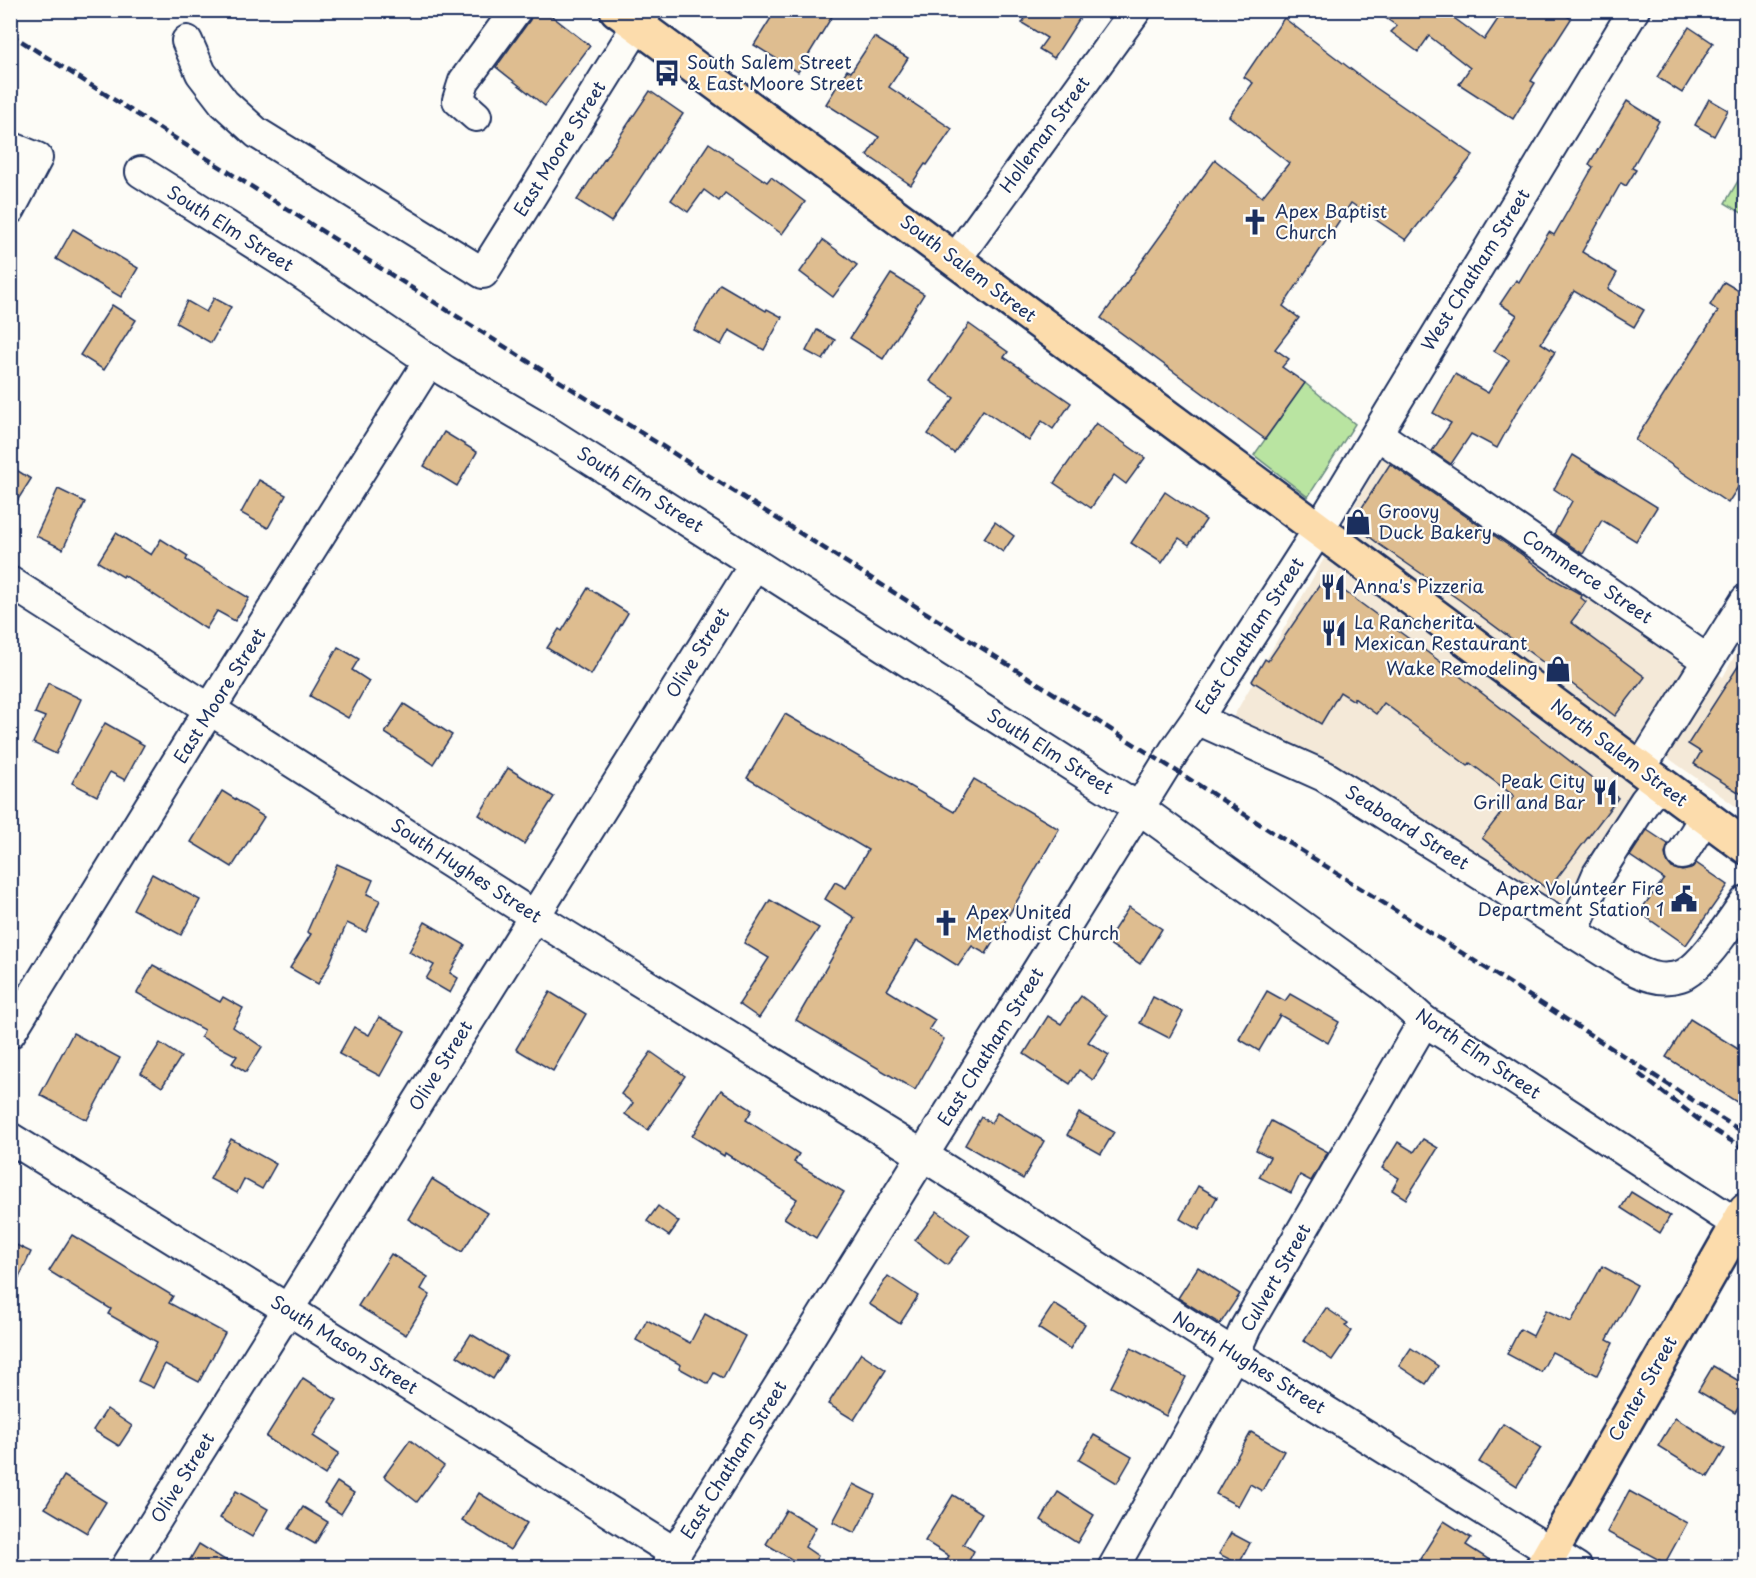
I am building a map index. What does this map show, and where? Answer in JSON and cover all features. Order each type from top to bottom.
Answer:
[{"type":"main road","name":"South Salem Street","points":[[634,15],[955,260],[1319,529]]},
{"type":"main road","name":"North Salem Street","points":[[1319,529],[1746,847]]},
{"type":"main road","name":"Center Street","points":[[1556,1562],[1741,1217]]},
{"type":"street","points":[[476,116],[459,100],[464,81],[516,10]]},
{"type":"street","name":"West Chatham Street","points":[[1319,529],[1634,10]]},
{"type":"street","name":"Holleman Street","points":[[955,260],[1126,14]]},
{"type":"street","name":"East Moore Street","points":[[188,41],[201,73],[224,103],[257,134],[483,273],[634,15]]},
{"type":"street","name":"South Elm Street","points":[[141,172],[293,268],[430,360],[537,425],[1140,809]]},
{"type":"street","name":"East Moore Street","points":[[10,1034],[430,360]]},
{"type":"street","name":"Commerce Street","points":[[1377,434],[1707,660]]},
{"type":"street","name":"East Chatham Street","points":[[671,1560],[1181,741],[1319,529]]},
{"type":"street","name":"Olive Street","points":[[126,1568],[755,564]]},
{"type":"street","name":"South Hughes Street","points":[[10,582],[535,915],[924,1156]]},
{"type":"street","points":[[1573,932],[1598,874],[1645,801],[1650,776],[1707,660],[1746,600]]},
{"type":"street","name":"Seaboard Street","points":[[1197,719],[1324,776],[1627,966],[1656,978],[1684,975],[1696,965],[1746,901]]},
{"type":"street","name":"North Elm Street","points":[[1140,809],[1387,988],[1424,1021],[1741,1217]]},
{"type":"street","points":[[1682,854],[1705,817]]},
{"type":"street","name":"Culvert Street","points":[[1113,1568],[1234,1354],[1246,1327],[1424,1021]]},
{"type":"street","name":"South Mason Street","points":[[10,1138],[629,1524],[658,1544],[671,1560]]},
{"type":"street","name":"North Hughes Street","points":[[924,1156],[1556,1562]]},
{"type":"shaded area","points":[[1384,454],[1723,677],[1745,637],[1745,813],[1664,755],[1561,903],[1546,899],[1232,719]]},
{"type":"green space","points":[[1745,169],[1745,215],[1725,203]]},
{"type":"green space","points":[[1305,383],[1355,424],[1308,497],[1254,455]]},
{"type":"building","points":[[533,10],[544,10],[590,46],[545,106],[496,67],[530,20]]},
{"type":"building","points":[[776,10],[836,10],[798,72],[754,45]]},
{"type":"building","points":[[1030,10],[1085,10],[1054,58],[1039,49],[1047,38],[1022,23]]},
{"type":"building","points":[[1374,10],[1443,10],[1484,40],[1504,10],[1558,10],[1571,19],[1531,81],[1535,83],[1513,119],[1459,84],[1470,68],[1429,36],[1418,52],[1391,32],[1397,26]]},
{"type":"building","name":"Apex Baptist Church","points":[[1284,18],[1369,83],[1473,155],[1406,240],[1351,203],[1283,306],[1299,318],[1275,349],[1289,359],[1282,367],[1305,383],[1265,439],[1101,318],[1215,160],[1262,197],[1289,163],[1229,116],[1253,83],[1244,77]]},
{"type":"building","points":[[1689,27],[1713,43],[1682,93],[1657,77]]},
{"type":"building","points":[[874,37],[908,58],[889,87],[952,129],[911,185],[867,155],[879,137],[826,104],[847,70],[851,72]]},
{"type":"building","points":[[650,91],[683,114],[611,222],[577,200]]},
{"type":"building","points":[[1709,99],[1728,110],[1714,136],[1695,125]]},
{"type":"building","points":[[1627,101],[1659,121],[1632,168],[1636,170],[1626,186],[1621,183],[1582,252],[1617,273],[1608,289],[1644,310],[1634,327],[1574,291],[1541,343],[1555,352],[1519,408],[1497,448],[1471,434],[1451,464],[1432,451],[1451,423],[1433,413],[1455,374],[1488,393],[1509,360],[1494,351],[1517,315],[1500,304],[1516,280],[1519,282],[1549,232],[1554,235],[1593,167],[1589,164]]},
{"type":"building","points":[[709,143],[767,182],[771,177],[805,202],[782,234],[725,193],[719,201],[704,190],[688,212],[671,200]]},
{"type":"building","points":[[73,229],[138,268],[121,297],[56,259]]},
{"type":"building","points":[[823,240],[857,265],[833,297],[800,272]]},
{"type":"building","points":[[891,274],[924,294],[883,359],[850,338]]},
{"type":"building","points":[[1724,282],[1746,295],[1746,475],[1728,503],[1635,440],[1718,311],[1710,305]]},
{"type":"building","points":[[720,284],[766,311],[767,309],[782,317],[764,350],[729,330],[721,345],[694,330]]},
{"type":"building","points":[[214,298],[231,307],[211,343],[176,323],[187,301],[206,312]]},
{"type":"building","points":[[112,305],[136,320],[104,370],[80,355]]},
{"type":"building","points":[[969,324],[1008,352],[1004,357],[1071,403],[1053,429],[1042,421],[1029,441],[983,410],[954,453],[928,434],[954,398],[930,381]]},
{"type":"building","points":[[817,330],[835,340],[823,360],[806,351]]},
{"type":"building","points":[[1096,423],[1145,458],[1126,484],[1114,475],[1091,508],[1054,483]]},
{"type":"building","points":[[444,432],[477,452],[457,486],[424,466]]},
{"type":"building","points":[[1573,455],[1657,507],[1636,541],[1602,520],[1583,554],[1554,534],[1572,501],[1554,489]]},
{"type":"building","points":[[1390,464],[1552,578],[1582,595],[1581,598],[1586,602],[1571,622],[1645,677],[1615,716],[1352,523]]},
{"type":"building","points":[[10,466],[31,479],[10,512]]},
{"type":"building","points":[[259,480],[286,495],[268,528],[241,513]]},
{"type":"building","points":[[58,489],[85,502],[63,549],[36,536]]},
{"type":"building","points":[[1165,492],[1206,520],[1189,545],[1179,538],[1162,563],[1131,543]]},
{"type":"building","points":[[995,522],[1014,536],[1003,552],[984,538]]},
{"type":"building","points":[[116,533],[151,555],[161,539],[188,556],[186,560],[249,598],[235,621],[217,611],[206,629],[124,575],[123,577],[98,562]]},
{"type":"building","points":[[1325,577],[1461,677],[1618,798],[1548,890],[1482,838],[1514,796],[1470,763],[1468,766],[1384,703],[1376,714],[1354,698],[1354,701],[1340,692],[1321,724],[1252,681],[1265,659],[1268,661]]},
{"type":"building","points":[[588,588],[628,613],[591,675],[547,648],[559,629],[562,631]]},
{"type":"building","points":[[338,647],[359,659],[352,670],[369,681],[348,718],[310,696]]},
{"type":"building","points":[[1746,654],[1746,797],[1694,764],[1701,752],[1688,744]]},
{"type":"building","points":[[48,683],[81,699],[56,754],[33,743],[45,717],[35,713]]},
{"type":"building","points":[[404,704],[452,735],[433,764],[385,733]]},
{"type":"building","points":[[785,714],[954,812],[974,779],[1059,829],[986,954],[972,946],[958,966],[917,940],[887,990],[935,1020],[929,1029],[944,1039],[915,1090],[796,1020],[855,918],[825,899],[835,882],[846,888],[868,850],[747,778]]},
{"type":"building","points":[[105,723],[144,745],[125,780],[110,772],[97,796],[72,783]]},
{"type":"building","points":[[508,768],[554,797],[524,844],[479,815]]},
{"type":"building","points":[[222,791],[264,817],[232,867],[191,842]]},
{"type":"building","name":"Apex Volunteer Fire Department Station 1","points":[[1647,830],[1668,844],[1665,854],[1672,868],[1682,871],[1691,869],[1696,863],[1728,885],[1686,945],[1639,912],[1664,879],[1630,856]]},
{"type":"building","points":[[337,864],[373,880],[367,894],[380,900],[366,932],[347,923],[318,984],[290,968],[311,934],[307,932]]},
{"type":"building","points":[[152,874],[200,900],[181,935],[133,909]]},
{"type":"building","points":[[770,900],[819,928],[759,1018],[739,1004],[769,958],[744,943]]},
{"type":"building","points":[[1129,907],[1162,929],[1140,964],[1106,942]]},
{"type":"building","points":[[425,922],[465,945],[450,973],[458,978],[450,993],[426,979],[434,965],[409,952]]},
{"type":"building","points":[[153,965],[220,1002],[223,997],[243,1008],[233,1027],[262,1047],[246,1072],[232,1063],[237,1056],[201,1037],[204,1030],[137,993]]},
{"type":"building","points":[[1267,991],[1285,1001],[1290,994],[1339,1022],[1328,1043],[1280,1015],[1259,1051],[1239,1039]]},
{"type":"building","points":[[550,992],[586,1014],[553,1071],[516,1049]]},
{"type":"building","points":[[1081,996],[1107,1016],[1088,1042],[1109,1055],[1093,1080],[1079,1070],[1070,1084],[1024,1054],[1048,1016],[1061,1024]]},
{"type":"building","points":[[1153,997],[1183,1012],[1169,1038],[1140,1023]]},
{"type":"building","points":[[379,1017],[405,1031],[380,1076],[339,1054],[354,1027],[369,1035]]},
{"type":"building","points":[[1690,1019],[1746,1054],[1746,1108],[1666,1057]]},
{"type":"building","points":[[73,1033],[120,1058],[87,1120],[40,1095]]},
{"type":"building","points":[[160,1043],[181,1057],[162,1087],[141,1073]]},
{"type":"building","points":[[651,1052],[685,1076],[648,1130],[625,1114],[633,1103],[621,1094]]},
{"type":"building","points":[[721,1090],[752,1110],[746,1120],[799,1154],[794,1162],[844,1192],[816,1238],[784,1218],[797,1199],[725,1153],[724,1156],[692,1136]]},
{"type":"building","points":[[997,1113],[1044,1141],[1023,1179],[965,1145],[981,1117],[991,1123]]},
{"type":"building","points":[[1079,1113],[1114,1132],[1101,1154],[1067,1135]]},
{"type":"building","points":[[1271,1121],[1328,1152],[1311,1181],[1300,1175],[1291,1193],[1259,1177],[1270,1157],[1256,1150]]},
{"type":"building","points":[[231,1139],[276,1164],[262,1189],[244,1179],[237,1193],[210,1179]]},
{"type":"building","points":[[1423,1139],[1438,1148],[1406,1199],[1392,1190],[1399,1178],[1382,1168],[1398,1142],[1414,1152]]},
{"type":"building","points":[[432,1179],[487,1213],[462,1252],[408,1219]]},
{"type":"building","points":[[1198,1186],[1217,1197],[1199,1230],[1180,1219]]},
{"type":"building","points":[[1631,1192],[1670,1216],[1660,1233],[1621,1208]]},
{"type":"building","points":[[658,1206],[679,1222],[669,1236],[647,1221]]},
{"type":"building","points":[[937,1211],[970,1235],[947,1265],[915,1240]]},
{"type":"building","points":[[72,1235],[173,1296],[169,1303],[225,1333],[199,1382],[165,1364],[153,1388],[138,1381],[157,1342],[108,1314],[111,1309],[49,1271]]},
{"type":"building","points":[[10,1242],[31,1252],[10,1297]]},
{"type":"building","points":[[391,1254],[428,1277],[421,1289],[430,1295],[406,1335],[358,1306]]},
{"type":"building","points":[[1602,1266],[1637,1285],[1607,1340],[1613,1343],[1597,1375],[1552,1352],[1541,1372],[1507,1354],[1520,1329],[1533,1336],[1546,1310],[1571,1322]]},
{"type":"building","points":[[1198,1267],[1240,1294],[1220,1324],[1178,1298]]},
{"type":"building","points":[[888,1276],[918,1296],[900,1324],[869,1304]]},
{"type":"building","points":[[1054,1304],[1085,1324],[1070,1349],[1038,1328]]},
{"type":"building","points":[[1326,1308],[1348,1323],[1345,1326],[1352,1331],[1332,1360],[1304,1341]]},
{"type":"building","points":[[705,1314],[745,1336],[723,1378],[714,1373],[708,1384],[679,1368],[681,1365],[636,1340],[647,1320],[690,1343]]},
{"type":"building","points":[[471,1334],[507,1356],[493,1379],[457,1356]]},
{"type":"building","points":[[1131,1348],[1186,1377],[1166,1416],[1111,1387]]},
{"type":"building","points":[[1411,1348],[1438,1366],[1426,1384],[1399,1366]]},
{"type":"building","points":[[861,1353],[886,1370],[854,1420],[828,1404]]},
{"type":"building","points":[[1713,1366],[1746,1385],[1746,1396],[1735,1413],[1698,1391]]},
{"type":"building","points":[[303,1378],[337,1400],[313,1436],[339,1453],[325,1475],[266,1437]]},
{"type":"building","points":[[107,1409],[132,1426],[119,1446],[93,1430]]},
{"type":"building","points":[[1675,1418],[1725,1449],[1708,1477],[1658,1446]]},
{"type":"building","points":[[1503,1424],[1541,1448],[1517,1486],[1479,1462]]},
{"type":"building","points":[[1251,1432],[1284,1451],[1262,1491],[1250,1484],[1238,1506],[1216,1494]]},
{"type":"building","points":[[1094,1435],[1132,1457],[1117,1483],[1079,1460]]},
{"type":"building","points":[[410,1440],[444,1466],[417,1502],[384,1476]]},
{"type":"building","points":[[64,1476],[106,1502],[87,1533],[45,1508]]},
{"type":"building","points":[[337,1482],[354,1493],[341,1514],[324,1503]]},
{"type":"building","points":[[853,1484],[875,1495],[855,1533],[833,1522]]},
{"type":"building","points":[[236,1491],[268,1509],[252,1537],[220,1518]]},
{"type":"building","points":[[1629,1491],[1687,1523],[1665,1563],[1607,1532]]},
{"type":"building","points":[[1058,1492],[1094,1515],[1077,1543],[1041,1520]]},
{"type":"building","points":[[479,1493],[527,1523],[510,1550],[462,1520]]},
{"type":"building","points":[[953,1495],[982,1513],[963,1544],[974,1551],[965,1568],[941,1568],[949,1556],[925,1541]]},
{"type":"building","points":[[303,1507],[328,1522],[315,1544],[289,1529]]},
{"type":"building","points":[[786,1510],[816,1527],[805,1547],[818,1556],[811,1568],[806,1568],[766,1544]]},
{"type":"building","points":[[1444,1521],[1471,1538],[1466,1545],[1502,1568],[1434,1568],[1420,1559]]},
{"type":"building","points":[[1231,1533],[1250,1543],[1239,1564],[1219,1554]]},
{"type":"building","points":[[199,1544],[238,1568],[185,1568]]},
{"type":"railway","points":[[10,34],[1186,777],[1746,1134]]},
{"type":"railway","points":[[1639,1074],[1707,1126],[1746,1150]]},
{"type":"place","name":"South Salem Street & East Moore Street","points":[[667,73]]},
{"type":"place","name":"Apex Baptist Church","points":[[1255,222]]},
{"type":"place","name":"Groovy Duck Bakery","points":[[1358,522]]},
{"type":"place","name":"Anna's Pizzeria","points":[[1333,587]]},
{"type":"place","name":"La Rancherita Mexican Restaurant","points":[[1334,633]]},
{"type":"place","name":"Wake Remodeling","points":[[1558,669]]},
{"type":"place","name":"Peak City Grill and Bar","points":[[1605,792]]},
{"type":"place","name":"Apex Volunteer Fire Department Station 1","points":[[1684,899]]},
{"type":"place","name":"Apex United Methodist Church","points":[[946,923]]}]
